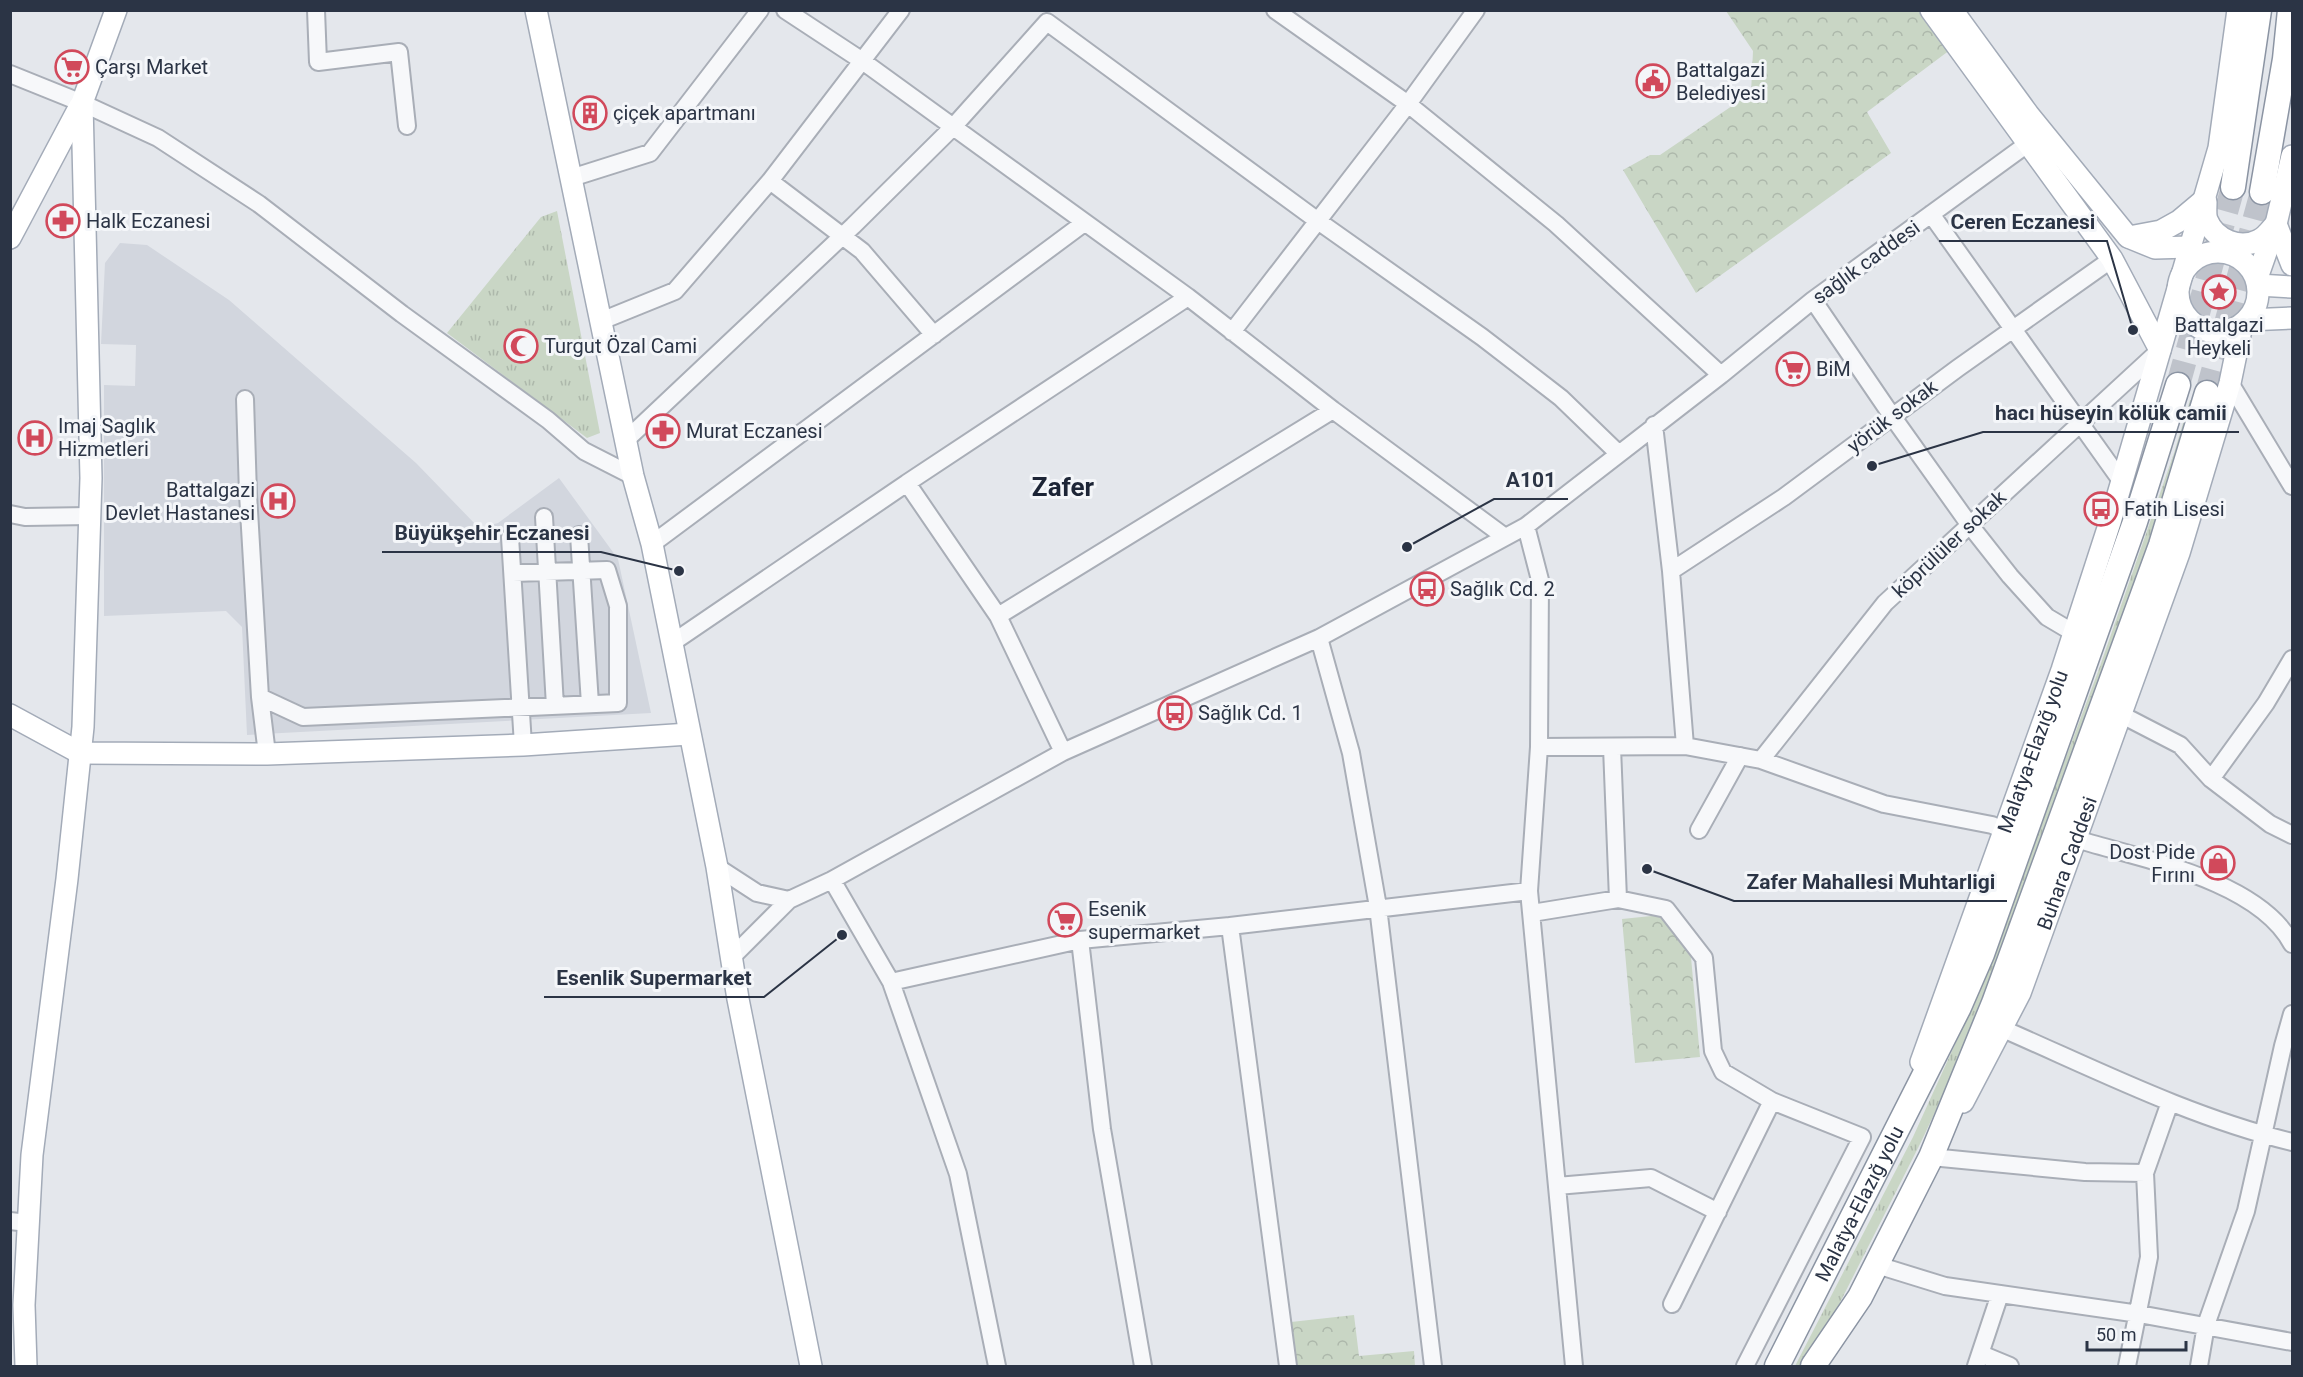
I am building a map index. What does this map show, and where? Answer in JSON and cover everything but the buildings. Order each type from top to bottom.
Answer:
[{"type":"highway","points":[[2233,187],[2259,10]]},
{"type":"highway","points":[[2272,208],[2276,106],[2290,10]]},
{"type":"highway","points":[[1897,1126],[1959,1007],[1982,954],[2135,522],[2178,385]]},
{"type":"highway","points":[[1931,1157],[1998,994],[2161,545],[2206,393]]},
{"type":"highway","name":"Malatya-Elazığ yolu","points":[[1777,1366],[1838,1249],[1897,1126]]},
{"type":"highway","name":"Buhara Caddesi","points":[[1817,1364],[1860,1297],[1931,1157]]},
{"type":"main road","points":[[10,238],[82,103],[116,10]]},
{"type":"main road","points":[[536,10],[633,476],[652,544],[717,867],[738,999],[811,1366]]},
{"type":"main road","points":[[1931,10],[2036,138],[2128,237],[2155,248],[2190,247]]},
{"type":"main road","points":[[1952,10],[2112,259],[2160,350]]},
{"type":"main road","name":"Malatya-Elazığ yolu","points":[[1897,1126],[2005,831],[2074,633],[2122,482],[2220,148],[2238,10]]},
{"type":"main road","points":[[26,1366],[19,1222],[32,1155],[67,879],[83,727],[91,478],[82,103]]},
{"type":"main road","points":[[2206,198],[2206,218],[2212,230],[2223,239],[2235,244],[2249,244],[2262,240],[2272,208],[2292,160]]},
{"type":"main road","points":[[2128,237],[2161,231],[2179,221],[2206,198]]},
{"type":"main road","points":[[2272,208],[2292,265]]},
{"type":"main road","points":[[2245,322],[2256,308],[2258,282],[2272,208]]},
{"type":"main road","points":[[2258,282],[2249,265],[2236,255],[2213,251],[2192,261],[2180,280],[2180,304],[2193,323],[2213,332],[2228,331],[2245,322],[2292,318]]},
{"type":"main road","points":[[2258,282],[2292,287]]},
{"type":"main road","name":"Buhara Caddesi","points":[[1931,1157],[2003,1029],[2020,993],[2179,553],[2230,383],[2245,322]]},
{"type":"main road","points":[[10,715],[80,753],[267,754],[523,745],[689,734]]},
{"type":"street","points":[[316,10],[318,62],[399,52],[407,126]]},
{"type":"street","points":[[571,178],[650,153],[760,10]]},
{"type":"street","points":[[785,10],[861,60],[1188,297],[1333,410],[1505,537]]},
{"type":"street","points":[[601,321],[675,291],[770,181],[901,10]]},
{"type":"street","points":[[1275,10],[1408,104],[1556,224],[1721,375]]},
{"type":"street","points":[[1232,332],[1408,104],[1476,10]]},
{"type":"street","points":[[626,440],[842,237],[953,127],[1050,16],[1318,221],[1482,337],[1561,398],[1619,454]]},
{"type":"street","points":[[10,74],[82,103],[158,138],[259,204],[411,321],[548,420],[584,451],[633,476]]},
{"type":"street","name":"sağlık caddesi","points":[[789,900],[832,880],[1063,752],[1319,638],[1526,526],[1721,375],[1813,300],[2036,138]]},
{"type":"street","points":[[770,181],[862,251],[934,335]]},
{"type":"street","points":[[1931,214],[2122,482]]},
{"type":"street","points":[[652,544],[1084,223]]},
{"type":"street","name":"yörük sokak","points":[[1671,571],[1784,497],[1892,416],[2112,259]]},
{"type":"street","points":[[672,643],[907,483],[1188,297]]},
{"type":"street","points":[[1813,300],[1969,524],[2047,618],[2074,633]]},
{"type":"street","name":"köprülüler sokak","points":[[1761,760],[1885,603],[2160,350]]},
{"type":"street","points":[[2230,383],[2292,486]]},
{"type":"street","points":[[245,399],[260,697],[267,754]]},
{"type":"street","points":[[998,616],[1333,410]]},
{"type":"street","points":[[1654,425],[1671,571],[1685,746]]},
{"type":"street","points":[[907,483],[998,616],[1063,752]]},
{"type":"street","points":[[10,514],[25,517],[89,516]]},
{"type":"street","points":[[544,517],[555,706]]},
{"type":"street","points":[[1526,526],[1540,580],[1539,747],[1529,891],[1574,1366]]},
{"type":"street","points":[[579,535],[590,704]]},
{"type":"street","points":[[510,537],[523,745]]},
{"type":"street","points":[[260,697],[303,717],[618,703],[618,606],[607,570],[513,573]]},
{"type":"street","points":[[1319,638],[1351,753],[1378,907],[1433,1366]]},
{"type":"street","points":[[2211,779],[2266,703],[2292,659]]},
{"type":"street","points":[[2120,714],[2180,745],[2211,779],[2270,824],[2292,835]]},
{"type":"street","points":[[1539,747],[1685,746],[1761,760],[1884,804],[1992,825],[2005,831]]},
{"type":"street","points":[[1611,747],[1618,899]]},
{"type":"street","points":[[1699,830],[1740,756]]},
{"type":"street","points":[[2076,839],[2210,879],[2252,902],[2286,931],[2292,944]]},
{"type":"street","points":[[717,867],[757,893],[789,900]]},
{"type":"street","points":[[832,880],[891,982],[958,1174],[997,1366]]},
{"type":"street","points":[[891,982],[1080,940],[1230,926],[1529,891]]},
{"type":"street","points":[[1532,913],[1618,899],[1666,909],[1704,958],[1713,1051],[1723,1072],[1772,1101],[1862,1137],[1745,1366]]},
{"type":"street","points":[[732,957],[789,900]]},
{"type":"street","points":[[1230,926],[1288,1366]]},
{"type":"street","points":[[1080,940],[1102,1129],[1143,1366]]},
{"type":"street","points":[[2199,1366],[2206,1325],[2246,1210],[2292,1014]]},
{"type":"street","points":[[2003,1029],[2170,1102],[2263,1135],[2292,1142]]},
{"type":"street","points":[[1672,1304],[1772,1101]]},
{"type":"street","points":[[2127,1366],[2149,1257],[2145,1173],[2170,1102]]},
{"type":"street","points":[[1931,1157],[2085,1172],[2145,1173]]},
{"type":"street","points":[[1557,1186],[1651,1178],[1718,1212]]},
{"type":"street","points":[[1877,1265],[1946,1286],[2139,1314],[2292,1342]]},
{"type":"street","points":[[2000,1294],[1978,1360],[2010,1366]]},
{"type":"shaded area","name":"Battalgazi Devlet Hastanesi","points":[[120,243],[147,245],[229,300],[416,463],[479,528],[498,523],[559,478],[618,559],[651,713],[247,735],[242,627],[226,611],[104,616],[104,385],[135,386],[136,345],[101,344],[105,263]]},
{"type":"green space","points":[[1726,11],[1921,11],[1950,50],[1867,112],[1891,153],[1696,293],[1623,170],[1650,155],[1660,155],[1751,93],[1753,51]]},
{"type":"green space","points":[[557,211],[600,433],[587,438],[447,333],[541,217]]},
{"type":"green space","points":[[2190,400],[2200,402],[1986,1004],[1921,1142],[1813,1356],[1807,1366],[1795,1366],[1913,1137],[1976,998],[2099,669],[2174,453]]},
{"type":"green space","points":[[1661,915],[1691,957],[1700,1057],[1635,1063],[1622,919]]},
{"type":"green space","points":[[1354,1315],[1359,1356],[1414,1351],[1415,1366],[1296,1366],[1291,1322]]},
{"type":"tunnel","points":[[2178,385],[2233,187]]},
{"type":"tunnel","points":[[2207,393],[2262,192]]},
{"type":"place","name":"Çarşı Market","points":[[72,67]]},
{"type":"place","name":"Battalgazi Belediyesi","points":[[1653,81]]},
{"type":"place","name":"çiçek apartmanı","points":[[590,113]]},
{"type":"place","name":"Halk Eczanesi","points":[[63,221]]},
{"type":"place","name":"Battalgazi Heykeli","points":[[2219,292]]},
{"type":"place","name":"Ceren Eczanesi","points":[[2133,330]]},
{"type":"place","name":"Turgut Özal Cami","points":[[521,346]]},
{"type":"place","name":"BiM","points":[[1793,369]]},
{"type":"place","name":"Murat Eczanesi","points":[[663,431]]},
{"type":"place","name":"Imaj Saglık Hizmetleri","points":[[35,438]]},
{"type":"place","name":"hacı hüseyin kölük camii","points":[[1872,466]]},
{"type":"place","name":"Battalgazi Devlet Hastanesi","points":[[278,501]]},
{"type":"place","name":"Fatih Lisesi","points":[[2101,509]]},
{"type":"place","name":"A101","points":[[1407,547]]},
{"type":"place","name":"Büyükşehir Eczanesi","points":[[679,571]]},
{"type":"place","name":"Sağlık Cd. 2","points":[[1427,589]]},
{"type":"place","name":"Sağlık Cd. 1","points":[[1175,713]]},
{"type":"place","name":"Dost Pide Fırını","points":[[2218,863]]},
{"type":"place","name":"Zafer Mahallesi Muhtarligi","points":[[1647,869]]},
{"type":"place","name":"Esenik supermarket","points":[[1065,920]]},
{"type":"place","name":"Esenlik Supermarket","points":[[842,935]]},
{"type":"district","name":"Zafer","points":[[1063,487]]}]
